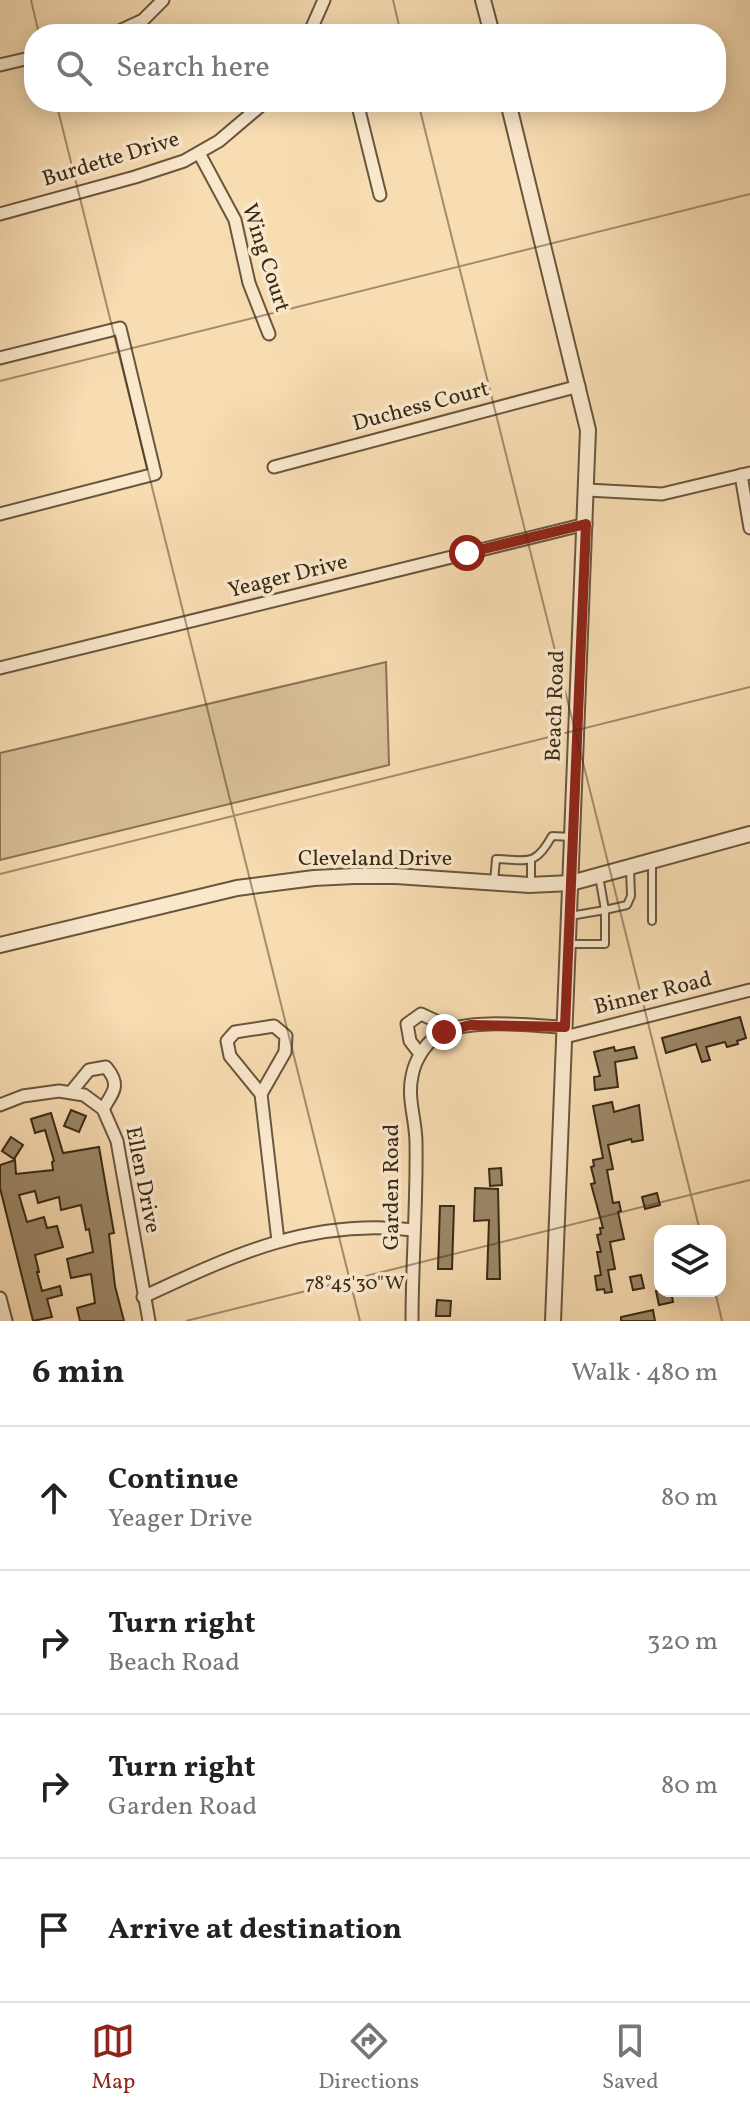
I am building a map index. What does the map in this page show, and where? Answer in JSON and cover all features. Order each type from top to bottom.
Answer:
[{"type":"street","points":[[134,24],[143,20],[163,0]]},
{"type":"street","points":[[313,24],[324,0]]},
{"type":"street","points":[[483,0],[489,24]]},
{"type":"street","points":[[0,65],[24,59]]},
{"type":"street","name":"Burdette Drive","points":[[0,214],[135,177],[199,153],[254,112]]},
{"type":"street","points":[[359,112],[380,195]]},
{"type":"street","name":"Beach Road","points":[[510,112],[588,430],[553,1321]]},
{"type":"street","name":"Wing Court","points":[[199,153],[235,220],[249,283],[269,334]]},
{"type":"street","points":[[0,358],[120,328],[155,474],[0,514]]},
{"type":"street","name":"Duchess Court","points":[[274,467],[579,386]]},
{"type":"street","points":[[587,490],[662,494],[746,474],[750,528]]},
{"type":"street","name":"Yeager Drive","points":[[0,668],[586,524]]},
{"type":"street","name":"Cleveland Drive","points":[[0,945],[237,888],[275,882],[368,876],[531,885],[571,883],[750,834]]},
{"type":"street","name":"Binner Road","points":[[565,1032],[750,990]]},
{"type":"street","name":"Garden Road","points":[[412,1321],[416,1142],[410,1090],[420,1054],[410,1041],[407,1024],[421,1014],[436,1021],[444,1032]]},
{"type":"street","points":[[420,1054],[444,1032],[470,1025],[565,1032]]},
{"type":"street","points":[[261,1094],[285,1052],[286,1036],[274,1026],[235,1032],[227,1041],[230,1056],[261,1094],[278,1241]]},
{"type":"street","points":[[0,1105],[23,1096],[71,1092],[89,1070],[106,1067],[115,1077],[115,1089],[103,1109]]},
{"type":"street","name":"Ellen Drive","points":[[71,1092],[89,1097],[103,1109],[117,1141],[149,1321]]},
{"type":"street","points":[[143,1297],[241,1252],[278,1241],[329,1230],[382,1226],[413,1230]]},
{"type":"street","points":[[0,1298],[6,1321]]},
{"type":"lane","points":[[494,883],[496,859],[531,860],[537,858],[552,836],[573,837]]},
{"type":"lane","points":[[531,860],[531,885]]},
{"type":"lane","points":[[652,862],[652,921]]},
{"type":"lane","points":[[570,916],[627,905],[630,868]]},
{"type":"lane","points":[[569,944],[590,940],[605,944],[605,910],[599,876]]},
{"type":"lane","points":[[603,900],[611,897]]},
{"type":"lane","points":[[591,913],[591,923]]},
{"type":"shaded area","points":[[386,662],[389,765],[0,860],[0,753]]},
{"type":"building","points":[[740,1017],[746,1038],[727,1047],[725,1042],[706,1047],[710,1060],[702,1062],[696,1044],[666,1053],[662,1038]]},
{"type":"building","points":[[614,1047],[615,1051],[634,1047],[637,1058],[615,1062],[618,1087],[595,1090],[594,1077],[600,1076],[594,1052]]},
{"type":"building","points":[[612,1102],[614,1112],[639,1105],[643,1140],[632,1142],[631,1139],[608,1145],[613,1169],[607,1170],[613,1203],[619,1202],[624,1239],[610,1242],[615,1269],[608,1270],[612,1292],[605,1293],[604,1289],[597,1290],[595,1276],[601,1275],[597,1235],[603,1228],[591,1184],[595,1183],[591,1167],[594,1166],[593,1160],[603,1158],[593,1106]]},
{"type":"building","points":[[71,1110],[86,1116],[79,1132],[64,1126]]},
{"type":"building","points":[[51,1113],[63,1153],[99,1147],[114,1233],[109,1234],[115,1286],[124,1321],[80,1321],[77,1308],[95,1303],[91,1274],[71,1278],[67,1259],[93,1252],[81,1205],[61,1210],[59,1197],[38,1203],[35,1191],[19,1195],[27,1222],[44,1217],[47,1228],[57,1226],[63,1247],[35,1255],[42,1291],[60,1286],[62,1295],[47,1299],[52,1317],[33,1321],[0,1188],[0,1165],[15,1160],[16,1174],[53,1170],[54,1161],[45,1130],[35,1133],[31,1119]]},
{"type":"building","points":[[11,1137],[23,1145],[14,1159],[2,1151]]},
{"type":"building","points":[[501,1168],[502,1185],[490,1186],[489,1169]]},
{"type":"building","points":[[475,1188],[498,1189],[500,1279],[487,1279],[489,1220],[474,1221]]},
{"type":"building","points":[[657,1193],[660,1205],[645,1209],[642,1197]]},
{"type":"building","points":[[440,1206],[454,1206],[452,1269],[438,1269]]},
{"type":"building","points":[[641,1275],[644,1288],[633,1290],[630,1277]]},
{"type":"building","points":[[657,1297],[672,1297],[673,1302],[659,1305]]},
{"type":"building","points":[[437,1300],[451,1301],[450,1316],[436,1316]]},
{"type":"building","points":[[653,1310],[655,1321],[621,1321],[621,1317]]},
{"type":"route","points":[[444,1032],[470,1025],[565,1027],[586,524],[467,553]]}]
